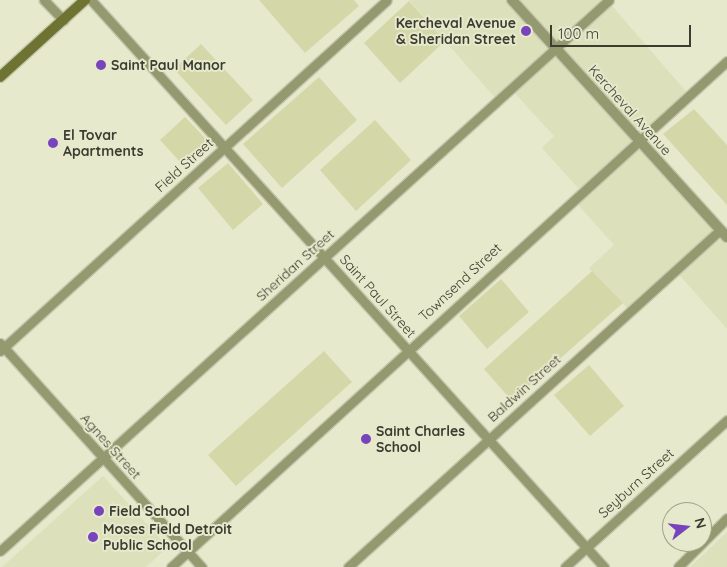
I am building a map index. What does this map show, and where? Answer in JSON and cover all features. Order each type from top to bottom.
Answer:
[{"type":"main road","points":[[0,77],[85,0]]},
{"type":"street","points":[[44,0],[63,20]]},
{"type":"street","name":"Saint Paul Street","points":[[91,0],[604,567]]},
{"type":"street","name":"Field Street","points":[[1,347],[388,0]]},
{"type":"street","name":"Kercheval Avenue","points":[[512,0],[724,234]]},
{"type":"street","name":"Sheridan Street","points":[[0,551],[609,0]]},
{"type":"street","name":"Townsend Street","points":[[171,567],[407,350],[727,61]]},
{"type":"street","name":"Baldwin Street","points":[[348,567],[488,439],[724,234]]},
{"type":"street","name":"Agnes Street","points":[[1,347],[202,567]]},
{"type":"street","name":"Seyburn Street","points":[[565,567],[727,420]]},
{"type":"street","points":[[678,567],[727,518]]},
{"type":"shaded area","points":[[259,0],[354,0],[359,6],[305,53]]},
{"type":"shaded area","points":[[409,0],[607,0],[689,95],[639,140],[727,237],[727,329],[674,269],[629,310],[589,268],[614,245],[572,198],[580,190],[542,148],[554,136],[510,88],[497,100]]},
{"type":"shaded area","points":[[409,1],[445,41],[400,83],[364,43]]},
{"type":"shaded area","points":[[201,44],[253,100],[226,125],[174,69]]},
{"type":"shaded area","points":[[319,77],[357,120],[282,188],[243,144]]},
{"type":"shaded area","points":[[694,109],[727,145],[727,205],[663,134]]},
{"type":"shaded area","points":[[185,117],[207,140],[182,164],[160,140]]},
{"type":"shaded area","points":[[375,120],[411,160],[356,211],[320,170]]},
{"type":"shaded area","points":[[228,163],[263,204],[233,230],[198,188]]},
{"type":"shaded area","points":[[592,271],[623,303],[512,401],[484,369]]},
{"type":"shaded area","points":[[501,279],[529,312],[487,349],[459,316]]},
{"type":"shaded area","points":[[324,351],[352,382],[236,486],[208,455]]},
{"type":"shaded area","points":[[589,365],[624,406],[590,436],[554,395]]},
{"type":"shaded area","name":"Field School","points":[[103,476],[168,547],[146,567],[2,567]]},
{"type":"shaded area","points":[[727,532],[727,567],[690,567],[706,552],[712,552],[712,546]]},
{"type":"place","name":"Kercheval Avenue & Sheridan Street","points":[[526,31]]},
{"type":"place","name":"Saint Paul Manor","points":[[101,65]]},
{"type":"place","name":"El Tovar Apartments","points":[[53,143]]},
{"type":"place","name":"Saint Charles School","points":[[366,439]]},
{"type":"place","name":"Field School","points":[[99,511]]},
{"type":"place","name":"Moses Field Detroit Public School","points":[[93,537]]}]
